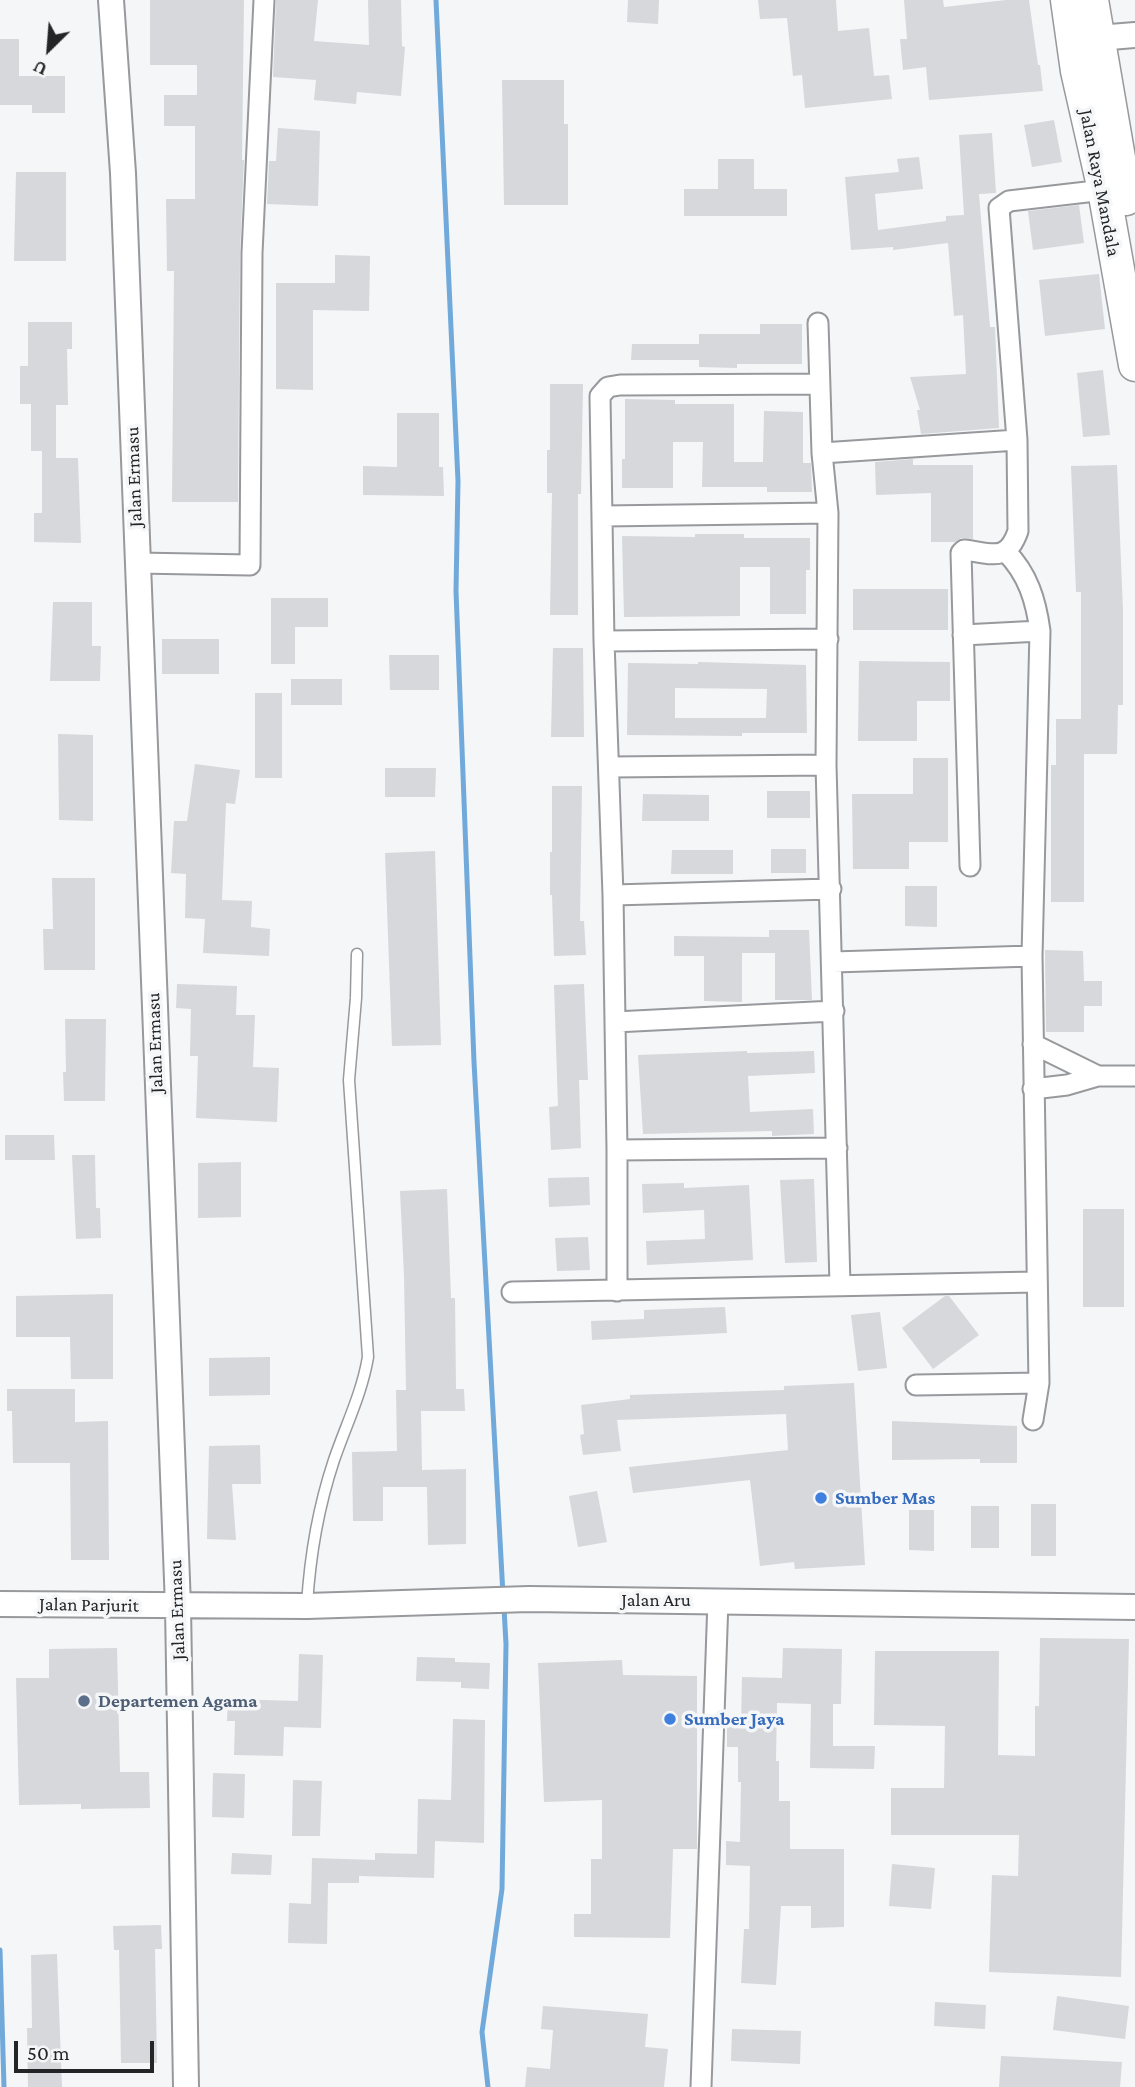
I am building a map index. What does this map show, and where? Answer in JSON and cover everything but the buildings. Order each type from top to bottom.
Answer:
[{"type":"highway","name":"Jalan Raya Mandala","points":[[1067,0],[1077,71],[1104,191],[1135,365]]},
{"type":"highway","name":"Jalan Raya Mandala","points":[[1092,0],[1135,245]]},
{"type":"street","name":"Jalan Ermasu","points":[[111,0],[123,173],[178,1606],[186,2087]]},
{"type":"street","points":[[137,563],[250,565],[253,253],[264,0]]},
{"type":"street","points":[[1098,38],[1135,35]]},
{"type":"street","points":[[970,866],[962,551],[999,554],[1006,552],[1013,545],[1018,531],[1017,440],[999,208],[1009,201],[1104,191]]},
{"type":"street","points":[[818,323],[822,453],[828,513],[826,765],[841,1285]]},
{"type":"street","points":[[617,1291],[613,895],[604,641],[600,396],[608,387],[819,384]]},
{"type":"street","points":[[822,453],[1017,440]]},
{"type":"street","points":[[603,516],[828,513]]},
{"type":"street","points":[[1006,552],[1019,565],[1035,599],[1040,631],[1032,956],[1039,1383],[1034,1420]]},
{"type":"street","points":[[963,635],[1040,631]]},
{"type":"street","points":[[604,641],[828,639]]},
{"type":"street","points":[[610,767],[826,765]]},
{"type":"street","points":[[613,895],[831,889]]},
{"type":"street","points":[[833,962],[1032,956]]},
{"type":"street","points":[[615,1022],[834,1011]]},
{"type":"street","points":[[1033,1044],[1098,1076]]},
{"type":"street","points":[[1034,1089],[1067,1085],[1098,1076],[1135,1076]]},
{"type":"street","points":[[617,1150],[837,1148]]},
{"type":"street","points":[[512,1292],[1037,1282]]},
{"type":"street","points":[[916,1385],[1039,1383]]},
{"type":"street","name":"Jalan Aru","points":[[178,1606],[307,1606],[529,1599],[1135,1607]]},
{"type":"street","points":[[701,2087],[718,1600]]},
{"type":"street","name":"Jalan Parjurit","points":[[2,1604],[178,1606]]},
{"type":"lane","points":[[307,1606],[310,1561],[318,1518],[333,1462],[363,1386],[368,1357],[349,1080],[357,954]]},
{"type":"waterway","points":[[436,0],[458,481],[456,591],[474,1062],[503,1595]]},
{"type":"waterway","points":[[488,2087],[482,2032],[502,1889],[506,1644],[504,1608]]},
{"type":"waterway","points":[[0,1950],[4,2087]]},
{"type":"place","name":"Sumber Mas","points":[[821,1498]]},
{"type":"place","name":"Departemen Agama","points":[[84,1701]]},
{"type":"place","name":"Sumber Jaya","points":[[670,1719]]}]
